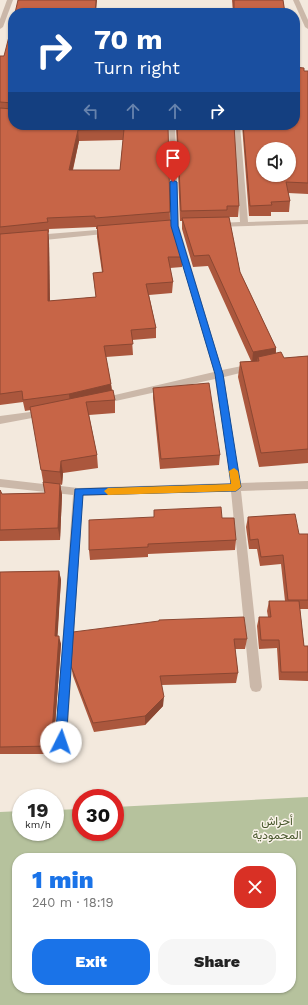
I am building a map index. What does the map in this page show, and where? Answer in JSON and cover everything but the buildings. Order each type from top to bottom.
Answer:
[{"type":"street","points":[[0,27],[10,0]]},
{"type":"street","points":[[300,9],[308,27]]},
{"type":"street","points":[[172,130],[175,226],[219,374],[236,487],[256,687]]},
{"type":"street","points":[[237,130],[244,224]]},
{"type":"street","points":[[213,225],[308,222]]},
{"type":"street","points":[[30,238],[120,230]]},
{"type":"street","points":[[92,404],[263,365]]},
{"type":"street","points":[[0,420],[54,411]]},
{"type":"street","points":[[0,484],[78,492],[308,485]]},
{"type":"street","points":[[60,757],[78,492]]},
{"type":"green space","name":"أحراش المحمودية","points":[[308,797],[308,1005],[0,1005],[0,812],[12,811],[12,841],[64,841],[64,810],[72,809],[72,841],[124,841],[124,807]]},
{"type":"slow traffic","points":[[108,491],[236,487],[234,471]]},
{"type":"route","points":[[61,742],[78,492],[236,487],[219,374],[175,226],[173,182]]}]
